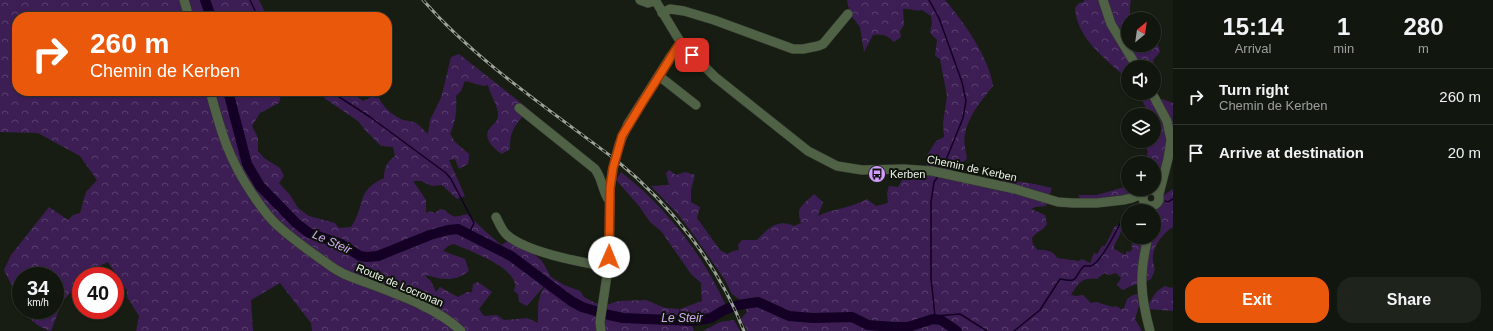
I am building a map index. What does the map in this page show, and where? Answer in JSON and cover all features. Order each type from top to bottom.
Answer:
[{"type":"street","points":[[184,0],[188,12]]},
{"type":"street","points":[[640,0],[648,3],[655,0]]},
{"type":"street","name":"Chemin de Kerben","points":[[655,0],[681,43],[715,77],[813,155],[838,166],[862,170],[904,169],[932,171],[1015,189],[1066,203],[1097,203],[1132,198],[1151,199]]},
{"type":"street","points":[[1103,0],[1111,24],[1133,60]]},
{"type":"street","points":[[662,12],[670,9],[684,11],[798,50],[820,45],[848,14]]},
{"type":"street","points":[[601,327],[608,267],[609,201],[613,168],[622,136],[628,124],[681,43]]},
{"type":"street","points":[[659,76],[696,105]]},
{"type":"street","name":"Route de Locronan","points":[[211,96],[224,142],[230,156],[260,206],[276,224],[335,269],[428,309],[448,320],[461,331]]},
{"type":"street","points":[[1151,199],[1165,171],[1171,146],[1171,133],[1163,111],[1156,100]]},
{"type":"street","points":[[519,108],[595,169],[601,177],[604,193],[609,201]]},
{"type":"street","points":[[496,217],[506,234],[524,245],[559,257],[608,267]]},
{"type":"street","points":[[1146,244],[1143,257],[1141,280],[1144,313],[1150,331]]},
{"type":"green space","points":[[0,0],[259,0],[265,12],[12,12],[12,96],[281,96],[279,103],[260,113],[252,126],[258,138],[258,151],[264,158],[280,168],[284,176],[279,183],[290,195],[298,208],[309,216],[335,223],[339,228],[351,227],[356,219],[365,194],[369,188],[384,178],[386,166],[395,156],[393,147],[381,146],[358,121],[324,98],[325,96],[356,96],[363,101],[371,97],[379,98],[383,105],[393,114],[403,120],[416,123],[428,134],[430,120],[441,98],[451,57],[459,54],[530,110],[521,118],[512,132],[510,149],[502,154],[494,148],[489,141],[487,134],[498,118],[497,108],[488,85],[484,86],[465,81],[461,91],[456,96],[456,115],[450,134],[455,142],[469,154],[468,164],[459,169],[455,159],[449,160],[465,196],[457,199],[442,185],[432,186],[421,181],[413,181],[426,200],[426,213],[430,211],[435,213],[440,209],[445,210],[453,216],[467,214],[501,245],[508,241],[529,250],[542,261],[551,277],[552,277],[564,285],[580,291],[584,297],[595,303],[606,305],[619,301],[646,300],[665,308],[679,309],[682,325],[692,326],[694,331],[312,331],[311,323],[280,283],[251,300],[253,331],[136,331],[139,316],[127,297],[127,291],[124,286],[124,267],[111,267],[108,262],[98,267],[72,267],[72,291],[64,300],[64,267],[12,267],[12,286],[4,270],[11,255],[49,207],[68,220],[73,215],[80,213],[86,192],[97,180],[80,156],[38,133],[0,132]],"holes":[[[454,244],[482,256],[503,268],[511,275],[515,283],[514,291],[518,294],[519,302],[527,306],[552,277],[543,289],[539,298],[538,323],[527,318],[504,320],[497,315],[484,316],[479,309],[492,292],[478,282],[473,284],[472,292],[467,292],[458,297],[440,287],[436,292],[431,281],[426,277],[426,275],[449,279],[459,277],[469,271],[465,259],[443,251],[448,246]]]},
{"type":"green space","points":[[847,0],[945,0],[960,18],[981,52],[991,75],[993,86],[976,108],[969,121],[964,137],[967,159],[953,169],[950,178],[997,188],[1002,180],[1052,188],[1046,206],[1031,209],[1045,215],[1047,224],[1032,238],[1033,245],[1038,250],[1046,250],[1051,252],[1057,258],[1079,261],[1082,259],[1090,263],[1094,253],[1097,254],[1102,246],[1105,246],[1115,226],[1119,225],[1121,226],[1121,232],[1113,248],[1125,255],[1127,251],[1130,252],[1133,248],[1131,246],[1132,244],[1157,244],[1153,256],[1155,270],[1151,279],[1130,286],[1124,290],[1117,285],[1121,278],[1116,273],[1109,275],[1104,273],[1097,279],[1087,279],[1081,282],[1071,295],[1083,295],[1091,303],[1096,302],[1113,307],[1116,306],[1121,309],[1124,308],[1127,299],[1138,294],[1139,306],[1135,319],[1142,331],[747,331],[741,319],[747,312],[743,302],[732,294],[725,280],[693,234],[677,213],[651,186],[669,185],[666,173],[669,170],[676,175],[685,172],[695,175],[691,190],[691,202],[700,207],[697,218],[720,250],[727,254],[739,250],[738,245],[742,240],[757,240],[769,228],[778,224],[783,223],[794,226],[801,223],[799,213],[801,207],[814,194],[823,202],[818,216],[867,199],[876,206],[888,203],[887,193],[889,186],[898,187],[905,175],[916,175],[927,168],[926,157],[936,141],[944,137],[943,123],[947,96],[940,59],[935,56],[937,40],[930,33],[932,23],[931,16],[922,10],[917,11],[903,9],[904,25],[900,31],[901,37],[894,42],[885,36],[873,35],[864,52],[860,27],[850,14]]},
{"type":"green space","points":[[1084,0],[1131,0],[1130,12],[1121,12],[1121,52],[1160,52],[1153,60],[1121,60],[1121,73],[1094,48],[1081,30],[1075,8],[1079,3],[1084,2]]},
{"type":"green space","points":[[1162,99],[1173,103],[1173,122],[1170,145],[1165,166],[1161,173],[1161,156],[1147,156],[1148,148],[1161,148],[1161,108],[1145,108],[1142,100],[1155,101]]},
{"type":"green space","points":[[621,172],[638,186],[668,217],[695,251],[707,270],[727,308],[709,315],[680,319],[680,309],[702,301],[701,283],[691,274],[661,231],[650,222],[639,206],[616,180]]},
{"type":"green space","points":[[1121,188],[1121,196],[1125,196],[1082,201],[1078,195],[1097,195]]},
{"type":"green space","points":[[1173,189],[1173,227],[1161,238],[1161,197]]},
{"type":"green space","points":[[1165,286],[1171,288],[1173,287],[1173,311],[1147,309],[1154,296]]},
{"type":"green space","points":[[30,319],[56,319],[51,331],[36,324]]},
{"type":"green space","points":[[734,320],[740,331],[703,331],[720,322]]},
{"type":"waterway","name":"Le Steir","points":[[205,0],[209,12]]},
{"type":"waterway","name":"Le Steir","points":[[250,0],[256,12]]},
{"type":"waterway","points":[[929,0],[939,18],[962,82],[966,101],[963,118],[942,170]]},
{"type":"waterway","name":"Le Steir","points":[[229,96],[247,164],[260,186],[296,223],[309,233],[341,244],[360,256],[378,256],[430,235],[458,229],[511,256],[571,301],[582,307],[623,318],[693,321],[711,318],[724,310],[738,305],[758,302],[789,316],[813,318],[852,317],[868,325],[894,327],[908,327],[933,319],[941,320],[957,331]]},
{"type":"waterway","name":"Le Steir","points":[[338,96],[370,117],[446,173],[451,179],[474,223],[468,235]]},
{"type":"waterway","points":[[935,316],[931,278],[931,202],[934,182],[939,175]]},
{"type":"waterway","points":[[1165,201],[1168,202],[1173,199]]},
{"type":"waterway","points":[[1014,331],[1040,310],[1060,279],[1074,280],[1084,266],[1091,266],[1096,263],[1121,223]]},
{"type":"waterway","name":"Le Steir","points":[[933,319],[935,316],[960,314],[987,331]]},
{"type":"railway","points":[[423,0],[444,23],[490,65],[616,160],[656,196],[674,216],[707,259],[721,282],[744,331]]},
{"type":"place","name":"Kerben","points":[[877,174]]},
{"type":"route","points":[[609,257],[610,188],[613,168],[624,131],[678,46],[681,43],[692,55]]}]
